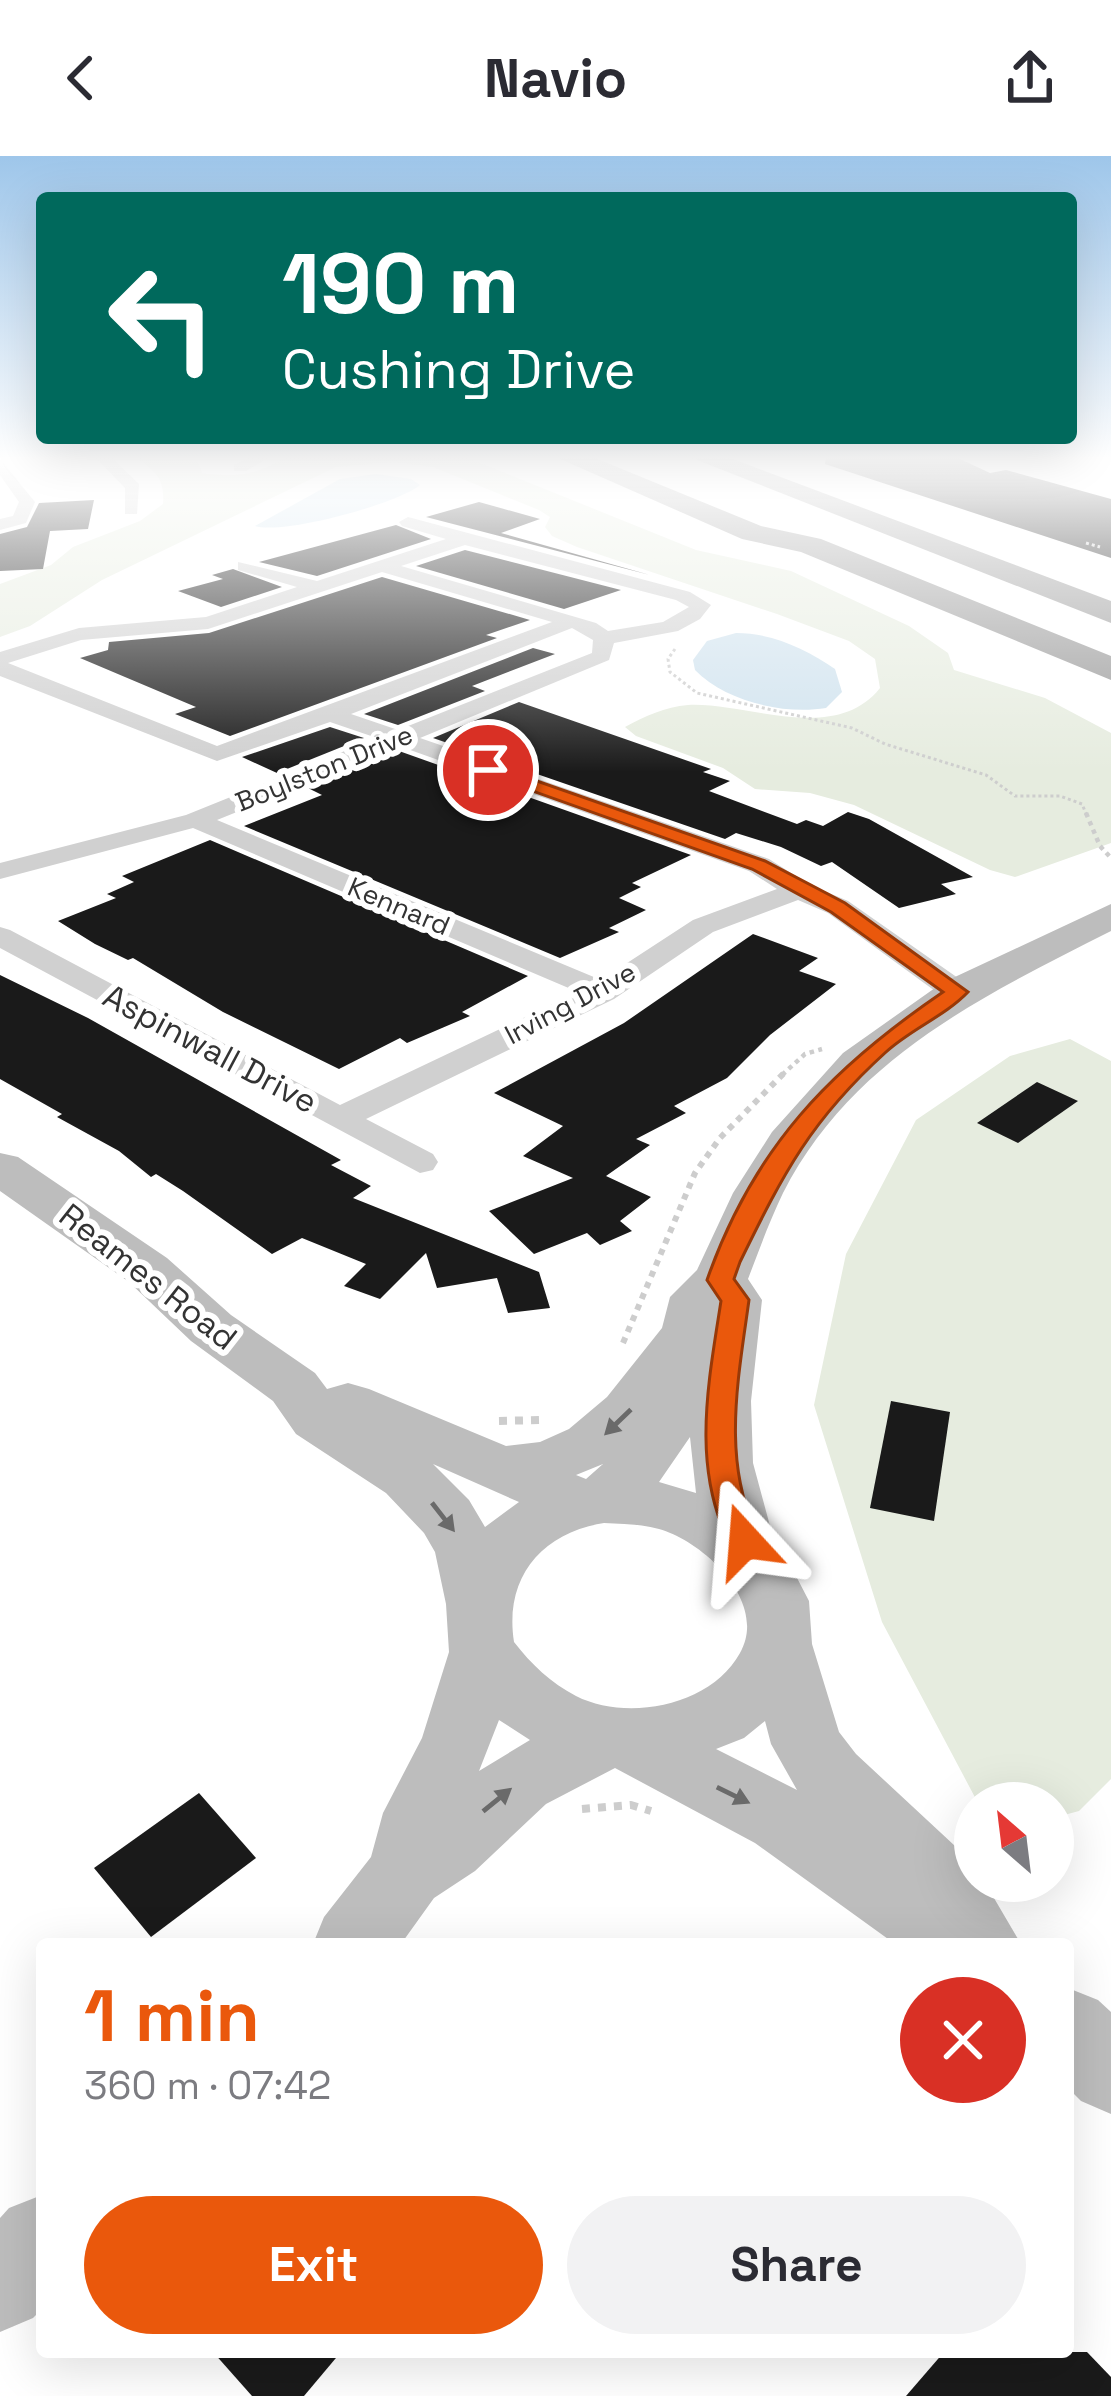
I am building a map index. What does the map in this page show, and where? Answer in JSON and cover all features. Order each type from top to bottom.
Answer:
[{"type":"highway","points":[[853,563],[1111,669]]},
{"type":"highway","points":[[887,563],[1111,650]]},
{"type":"highway","points":[[916,563],[1111,639]]},
{"type":"highway","points":[[980,563],[1111,613]]},
{"type":"main road","points":[[406,1873],[421,1813],[457,1742],[481,1627],[484,1574],[508,1541],[544,1515],[591,1501],[662,1442],[681,1399],[697,1297],[720,1280],[758,1193],[808,1118],[882,1043],[957,992],[1111,916]]},
{"type":"main road","name":"Reames Road","points":[[0,1168],[148,1270],[211,1328],[294,1387],[317,1419],[408,1477],[447,1517],[467,1552],[481,1627]]},
{"type":"main road","points":[[720,1280],[735,1300],[721,1393],[720,1454],[732,1517],[776,1603],[778,1645],[807,1744],[830,1777],[941,1884],[977,1938]]},
{"type":"main road","points":[[494,1444],[545,1466],[583,1452],[622,1422],[689,1330]]},
{"type":"main road","name":"Reames Road","points":[[294,1387],[340,1400],[408,1433],[494,1444],[591,1501]]},
{"type":"main road","points":[[591,1501],[683,1512],[718,1529],[758,1565]]},
{"type":"main road","points":[[481,1627],[524,1702],[571,1727],[618,1738],[782,1819],[908,1909],[959,1938]]},
{"type":"main road","points":[[357,1938],[406,1873],[448,1847],[520,1781],[618,1738],[675,1735],[723,1715],[760,1682],[778,1645]]},
{"type":"main road","points":[[1074,2036],[1111,2071]]},
{"type":"main road","points":[[0,2284],[36,2247]]},
{"type":"street","points":[[0,663],[79,634],[208,623],[386,563]]},
{"type":"street","points":[[378,565],[571,622],[604,638],[678,623],[696,614],[701,605],[683,596],[554,563]]},
{"type":"street","points":[[245,566],[317,587]]},
{"type":"street","points":[[0,663],[217,754],[571,622]]},
{"type":"street","name":"Boylston Drive","points":[[0,871],[195,820],[602,656],[604,638]]},
{"type":"street","points":[[330,714],[759,865],[800,891],[810,914],[877,963],[957,992]]},
{"type":"street","name":"Kennard","points":[[195,820],[603,992]]},
{"type":"street","name":"Irving Drive","points":[[340,1118],[603,992],[703,926],[753,904],[800,891]]},
{"type":"street","name":"Aspinwall Drive","points":[[0,937],[420,1162]]},
{"type":"path","points":[[678,623],[705,632],[678,646],[668,659],[670,672],[686,688],[727,702],[852,728],[885,744],[986,775],[1015,796],[1072,799],[1086,808],[1100,846],[1111,858]]},
{"type":"path","points":[[617,1360],[694,1173],[720,1138],[805,1054]]},
{"type":"path","points":[[494,1444],[549,1419]]},
{"type":"path","points":[[568,1814],[589,1807],[631,1805],[663,1814]]},
{"type":"shaded area","points":[[138,563],[30,626],[0,637],[0,584],[51,565]]},
{"type":"shaded area","points":[[623,563],[753,563],[791,571],[909,626],[948,653],[954,670],[1045,698],[1111,733],[1111,843],[1015,877],[990,870],[854,805],[810,793],[755,789],[723,768],[636,736],[625,727],[688,705],[815,718],[861,705],[880,688],[875,659],[849,641]]},
{"type":"shaded area","points":[[1070,1039],[1111,1061],[1111,1779],[1074,1812],[1074,1782],[967,1782],[882,1622],[814,1405],[846,1254],[916,1120],[1010,1056]]},
{"type":"water","points":[[736,633],[775,639],[812,655],[835,669],[842,692],[826,708],[809,710],[756,703],[722,690],[695,670],[693,660],[707,641]]},
{"type":"building","points":[[0,563],[44,563],[43,569],[0,571]]},
{"type":"building","points":[[261,563],[358,563],[317,576]]},
{"type":"building","points":[[514,563],[621,590],[564,609],[416,566]]},
{"type":"building","points":[[233,569],[282,587],[221,607],[178,591],[223,579],[212,575]]},
{"type":"building","points":[[382,577],[530,620],[486,635],[497,638],[230,736],[175,714],[196,707],[80,658],[108,650],[109,642],[209,633]]},
{"type":"building","points":[[533,648],[555,654],[472,686],[485,691],[398,725],[364,714]]},
{"type":"building","points":[[519,702],[711,769],[703,772],[730,781],[709,791],[797,824],[806,820],[823,826],[848,812],[869,819],[973,877],[941,884],[956,894],[899,908],[832,862],[821,866],[736,833],[725,839],[433,738]]},
{"type":"building","points":[[330,727],[364,738],[277,773],[242,757]]},
{"type":"building","points":[[399,751],[691,855],[632,883],[641,887],[619,898],[646,910],[609,928],[619,932],[560,958],[244,826],[322,795],[308,788]]},
{"type":"building","points":[[210,840],[528,976],[462,1012],[470,1016],[407,1043],[400,1038],[339,1069],[223,1012],[133,958],[128,960],[95,944],[58,921],[116,898],[107,894],[134,882],[122,876]]},
{"type":"building","points":[[753,934],[818,958],[799,971],[836,984],[770,1035],[727,1078],[674,1106],[686,1113],[636,1139],[650,1145],[606,1176],[651,1197],[620,1221],[632,1231],[600,1245],[587,1233],[534,1254],[489,1211],[573,1178],[523,1156],[563,1126],[494,1093],[624,1023]]},
{"type":"building","points":[[0,975],[88,1018],[341,1160],[331,1165],[371,1186],[353,1198],[539,1272],[550,1308],[508,1313],[497,1278],[437,1288],[426,1253],[380,1299],[344,1286],[366,1264],[302,1238],[272,1254],[183,1191],[156,1174],[151,1177],[119,1151],[57,1117],[62,1114],[0,1079]]},
{"type":"building","points":[[1037,1082],[1078,1101],[1018,1143],[977,1123]]},
{"type":"building","points":[[891,1401],[950,1412],[934,1521],[870,1508]]},
{"type":"building","points":[[199,1793],[256,1858],[151,1937],[94,1868]]},
{"type":"building","points":[[1074,2352],[1087,2352],[1111,2377],[1111,2396],[906,2396],[939,2358],[1074,2358]]},
{"type":"building","points":[[218,2358],[336,2358],[304,2396],[252,2396]]},
{"type":"route","points":[[488,770],[759,865],[838,908],[957,992],[906,1024],[859,1063],[796,1132],[758,1193],[720,1280],[735,1300],[721,1393],[720,1454],[732,1517],[745,1541]]}]
